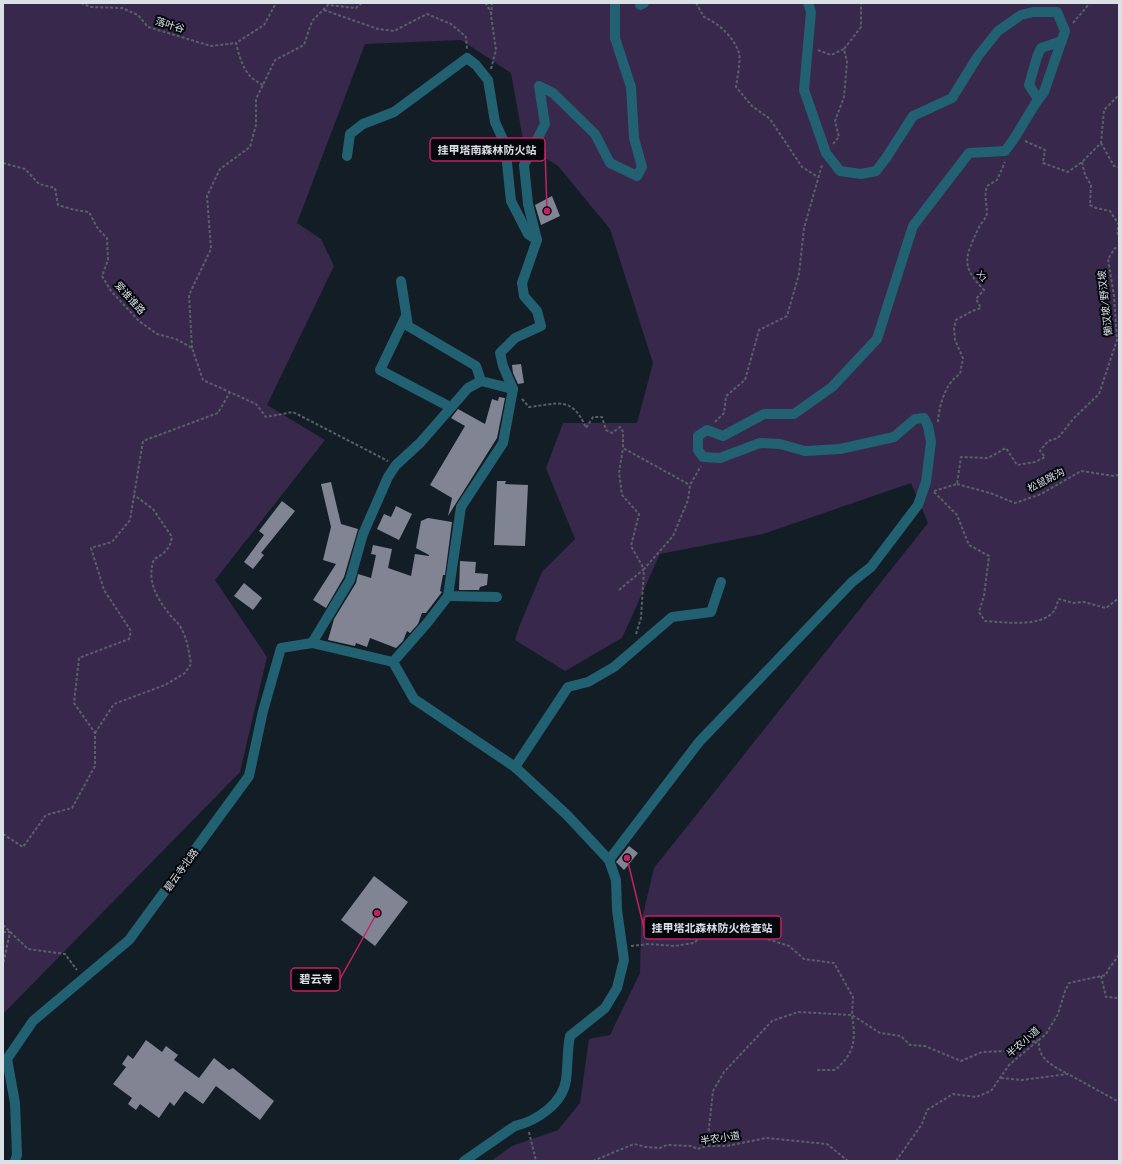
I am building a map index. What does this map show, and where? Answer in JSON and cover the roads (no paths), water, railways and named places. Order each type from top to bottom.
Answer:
[{"type":"street","points":[[464,1161],[515,1126],[524,1124],[541,1114],[557,1101],[566,1082],[570,1036],[606,1008],[618,988],[624,960],[616,880],[609,860],[567,815],[515,767],[414,699],[392,662],[428,622],[448,596],[461,507],[503,443],[513,389],[500,353],[515,338],[541,326],[537,312],[524,296],[522,284],[537,240],[528,204],[524,165],[546,124],[538,86],[553,93],[595,134],[610,163],[637,176],[642,167],[634,138],[631,87],[615,38],[615,3]]},
{"type":"street","points":[[640,3],[640,5],[644,3]]},
{"type":"street","points":[[609,860],[699,742],[852,582],[871,567],[918,505],[926,482],[931,442],[928,426],[924,418],[915,419],[894,437],[840,449],[805,451],[780,444],[760,443],[720,458],[703,457],[698,450],[698,436],[707,430],[723,436],[764,414],[794,414],[832,387],[877,339],[913,226],[969,153],[1005,151],[1017,137],[1038,99],[1044,92],[1065,31],[1057,12],[1033,12],[1021,15],[998,31],[978,56],[952,98],[913,116],[876,171],[861,174],[840,171],[826,153],[804,90],[811,12],[808,3]]},
{"type":"street","points":[[1038,99],[1029,85],[1041,48],[1062,41]]},
{"type":"street","points":[[347,156],[350,134],[363,124],[394,112],[467,58],[476,65],[488,80],[495,122],[505,144],[511,200],[528,234],[537,240]]},
{"type":"street","points":[[401,281],[405,318],[408,326],[476,366],[481,381]]},
{"type":"street","points":[[405,318],[380,370],[450,407]]},
{"type":"street","points":[[312,643],[350,580],[362,534],[388,477],[396,465],[420,443],[468,388],[481,381],[513,389]]},
{"type":"street","points":[[515,767],[568,687],[588,682],[614,666],[672,617],[711,612],[721,582]]},
{"type":"street","points":[[448,596],[497,597]]},
{"type":"street","name":"碧云寺北路","points":[[15,1161],[18,1154],[15,1103],[7,1059],[33,1021],[129,940],[249,776],[263,711],[281,648],[312,643],[392,662]]},
{"type":"place","name":"挂甲塔南森林防火站","points":[[547,211]]},
{"type":"place","name":"挂甲塔北森林防火检查站","points":[[627,858]]},
{"type":"place","name":"碧云寺","points":[[377,913]]}]
